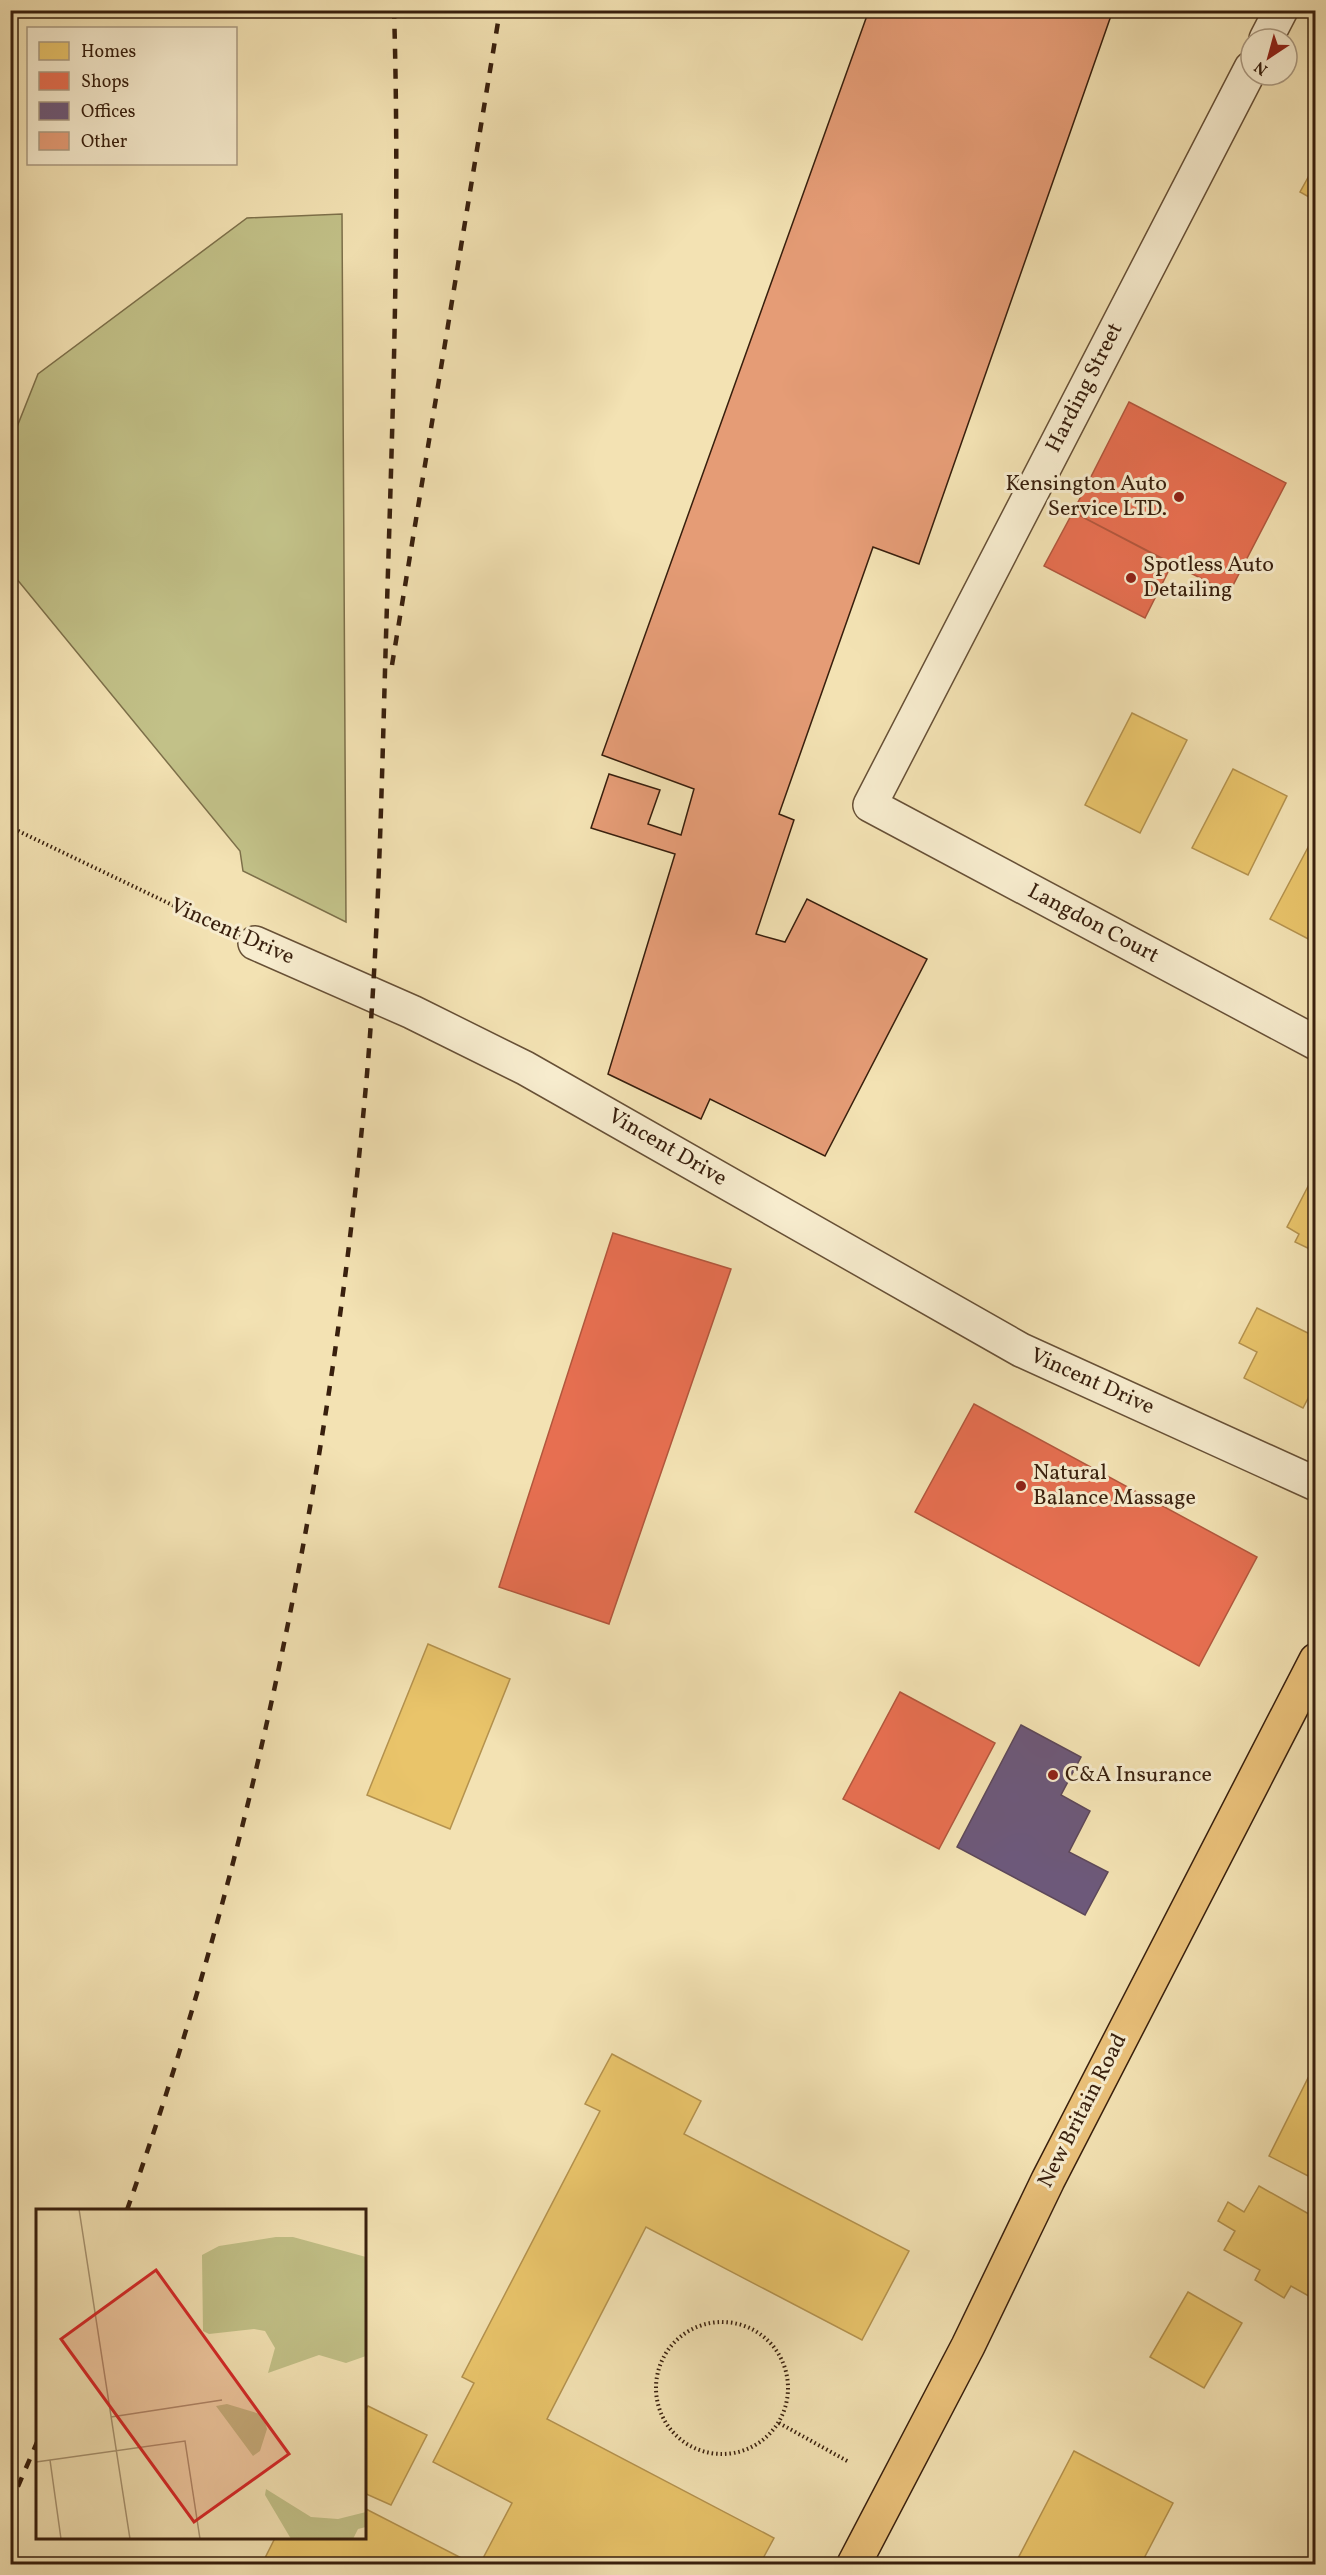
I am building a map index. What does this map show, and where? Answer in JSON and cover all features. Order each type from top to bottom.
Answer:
[{"type":"main road","name":"New Britain Road","points":[[854,2565],[968,2346],[1053,2169],[1316,1660]]},
{"type":"street","points":[[1272,27],[1281,10]]},
{"type":"street","name":"Harding Street","points":[[870,805],[1241,87]]},
{"type":"street","name":"Langdon Court","points":[[870,805],[1316,1043]]},
{"type":"street","name":"Vincent Drive","points":[[255,943],[422,1017],[525,1068],[1021,1350],[1316,1484]]},
{"type":"path","name":"Vincent Drive","points":[[10,827],[62,854],[255,943]]},
{"type":"path","points":[[724,2322],[746,2326],[765,2338],[780,2355],[788,2377],[788,2399],[779,2423],[768,2437],[750,2449],[729,2454],[707,2453],[688,2445],[671,2431],[660,2413],[655,2392],[657,2370],[666,2350],[682,2334],[702,2324],[724,2322]]},
{"type":"path","points":[[779,2423],[849,2463]]},
{"type":"shaded area","points":[[342,214],[346,922],[243,871],[240,851],[11,572],[11,442],[38,374],[247,218]]},
{"type":"building: Homes","points":[[1316,163],[1316,201],[1300,192]]},
{"type":"building: Homes","points":[[1132,713],[1187,740],[1140,833],[1085,805]]},
{"type":"building: Homes","points":[[1233,769],[1287,796],[1248,875],[1192,848]]},
{"type":"building: Homes","points":[[1313,838],[1316,840],[1316,943],[1270,919]]},
{"type":"building: Homes","points":[[1316,1171],[1316,1252],[1295,1242],[1299,1234],[1287,1227]]},
{"type":"building: Homes","points":[[1257,1308],[1316,1337],[1316,1383],[1303,1408],[1244,1378],[1257,1352],[1239,1343]]},
{"type":"building: Homes","points":[[428,1644],[510,1679],[450,1829],[367,1795]]},
{"type":"building: Homes","points":[[612,2054],[701,2101],[684,2134],[909,2251],[862,2340],[646,2227],[547,2419],[774,2538],[760,2564],[480,2564],[512,2503],[433,2462],[474,2383],[462,2377],[600,2111],[585,2104]]},
{"type":"building: Homes","points":[[1308,2078],[1316,2081],[1316,2180],[1269,2156]]},
{"type":"building: Homes","points":[[1259,2186],[1316,2218],[1314,2299],[1291,2286],[1284,2298],[1255,2280],[1260,2270],[1224,2250],[1235,2231],[1218,2221],[1228,2202],[1244,2212]]},
{"type":"building: Homes","points":[[1188,2292],[1242,2323],[1204,2388],[1150,2357]]},
{"type":"building: Homes","points":[[368,2406],[427,2435],[391,2505],[366,2494],[366,2409]]},
{"type":"building: Homes","points":[[1074,2451],[1173,2503],[1141,2564],[1015,2564]]},
{"type":"building: Homes","points":[[366,2509],[473,2564],[273,2564],[264,2560],[274,2539],[366,2539]]},
{"type":"building: Shops","name":"Kensington Auto Service LTD.","points":[[1129,402],[1286,483],[1229,593],[1073,512]]},
{"type":"building: Shops","points":[[1073,512],[1172,564],[1145,618],[1044,566]]},
{"type":"building: Shops","points":[[613,1233],[731,1269],[609,1624],[499,1587]]},
{"type":"building: Shops","points":[[974,1404],[1257,1557],[1199,1666],[915,1512]]},
{"type":"building: Shops","points":[[900,1692],[995,1743],[939,1849],[843,1799]]},
{"type":"building: Offices","points":[[1021,1725],[1081,1757],[1061,1795],[1090,1811],[1069,1852],[1108,1872],[1085,1915],[957,1847]]},
{"type":"building: Other","points":[[869,10],[1113,10],[919,564],[873,547],[779,814],[794,820],[756,934],[785,942],[807,899],[927,959],[825,1156],[710,1099],[701,1119],[608,1074],[675,854],[591,828],[609,774],[660,790],[648,824],[681,835],[694,789],[602,755]]},
{"type":"railway","points":[[127,2209],[173,2072],[214,1933],[251,1792],[283,1650],[310,1507],[333,1363],[352,1218],[367,1074],[380,839],[395,307],[394,10]]},
{"type":"railway","points":[[392,665],[500,10]]},
{"type":"railway","points":[[10,2505],[36,2445]]},
{"type":"place","name":"Kensington Auto Service LTD.","points":[[1179,497]]},
{"type":"place","name":"Spotless Auto Detailing","points":[[1131,578]]},
{"type":"place","name":"Natural Balance Massage","points":[[1021,1486]]},
{"type":"place","name":"C&A Insurance","points":[[1053,1775]]}]
